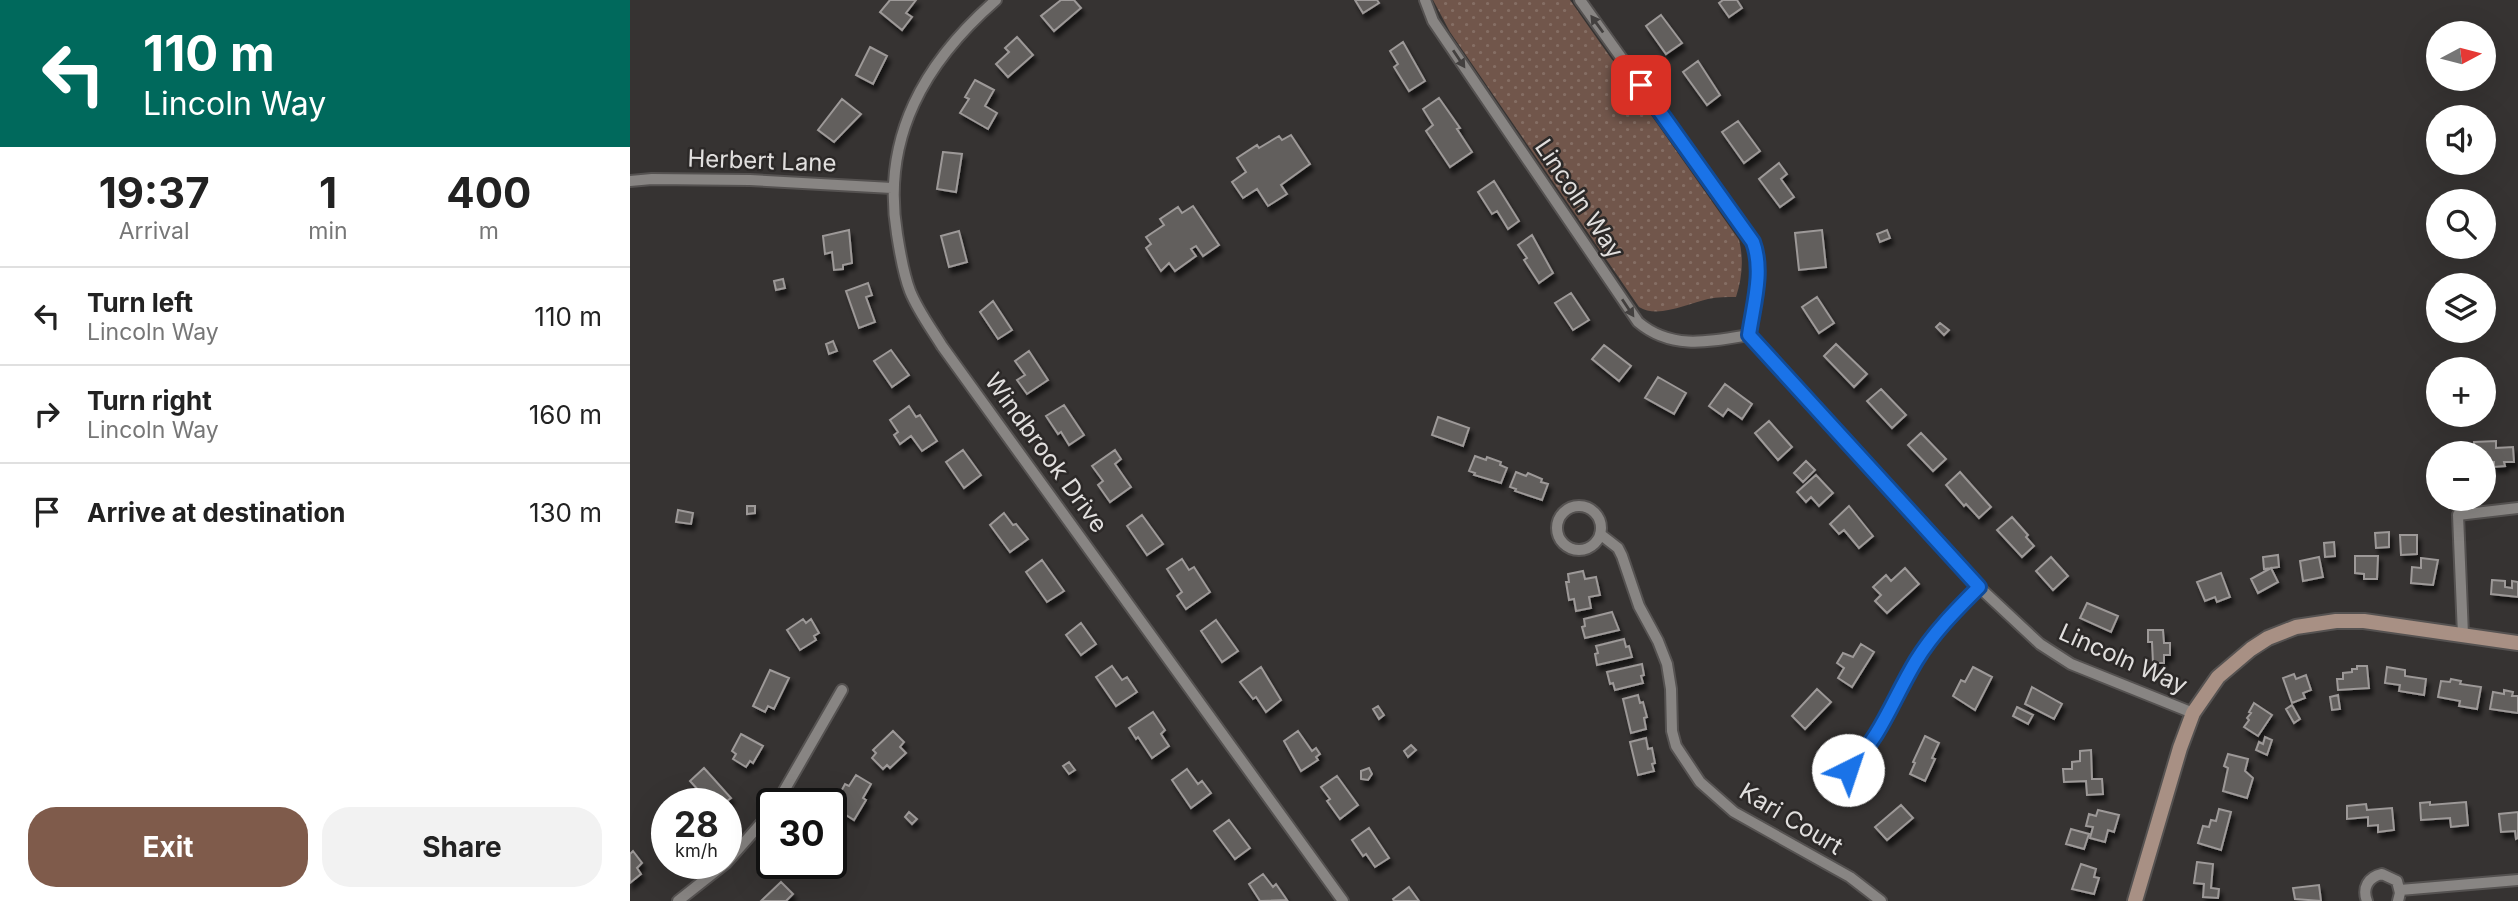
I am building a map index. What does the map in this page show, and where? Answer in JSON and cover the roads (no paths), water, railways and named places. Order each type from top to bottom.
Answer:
[{"type":"street","name":"Windbrook Drive","points":[[996,0],[954,41],[923,85],[907,121],[892,188],[894,215],[910,291],[925,320],[1343,901]]},
{"type":"street","name":"Lincoln Way","points":[[1425,0],[1433,21],[1638,322],[1657,336],[1684,342],[1706,342],[1749,335],[1979,587],[2018,625],[2056,656],[2193,713]]},
{"type":"street","points":[[1580,0],[1753,242],[1757,261],[1756,289],[1749,335]]},
{"type":"street","name":"Herbert Lane","points":[[630,181],[750,180],[892,188]]},
{"type":"street","name":"Kari Court","points":[[1586,506],[1592,509],[1600,520],[1600,534],[1596,542],[1588,548],[1570,548],[1562,543],[1558,535],[1558,521],[1562,513],[1570,507],[1586,506]]},
{"type":"street","points":[[2463,635],[2458,515],[2518,508]]},
{"type":"street","name":"Kari Court","points":[[1600,534],[1618,548],[1639,606],[1663,652],[1670,676],[1674,741],[1691,770],[1709,791],[1734,812],[1850,877],[1881,901]]},
{"type":"street","points":[[1848,770],[1878,734],[1926,646],[1979,587]]},
{"type":"street","points":[[2135,901],[2180,748],[2193,713],[2211,685],[2234,662],[2259,643],[2297,627],[2331,621],[2350,621],[2518,643]]},
{"type":"street","points":[[786,788],[842,690]]},
{"type":"street","points":[[678,901],[726,863],[756,829]]},
{"type":"street","points":[[2367,901],[2365,887],[2376,875],[2393,877],[2399,896],[2518,880]]}]
